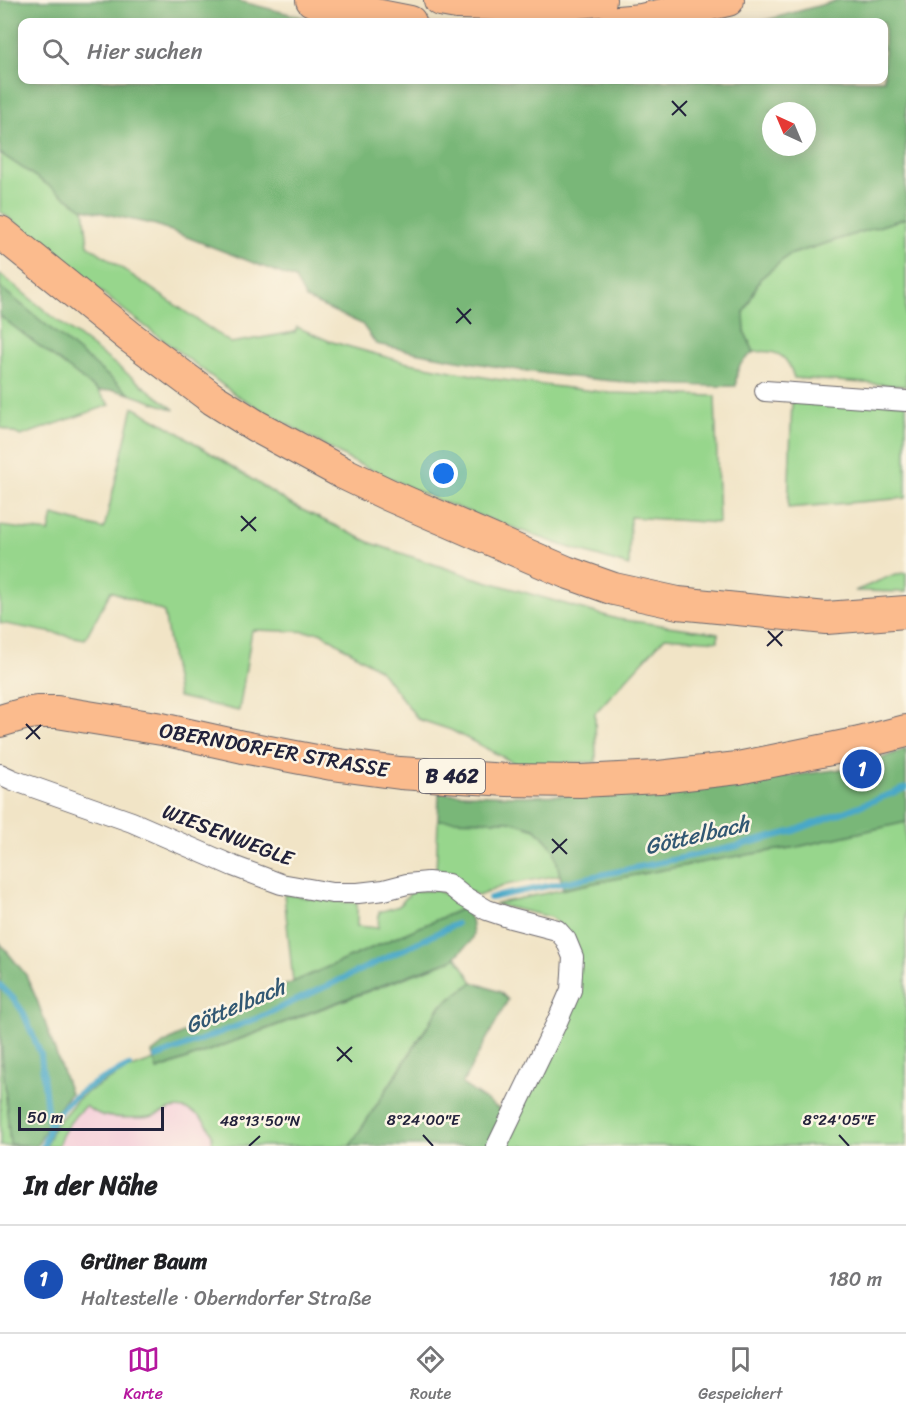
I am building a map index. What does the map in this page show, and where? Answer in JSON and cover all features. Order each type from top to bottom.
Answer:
[{"type":"main road","points":[[312,0],[390,18]]},
{"type":"main road","points":[[440,0],[457,3],[541,5],[600,0]]},
{"type":"main road","points":[[650,18],[728,0]]},
{"type":"main road","points":[[0,232],[130,337],[213,399],[256,426],[389,495],[566,572],[614,589],[678,603],[826,618],[906,612]]},
{"type":"main road","points":[[0,257],[191,408],[290,469],[332,491],[452,543],[508,563],[566,572]]},
{"type":"main road","name":"OBERNDORFER STRASSE","points":[[0,721],[24,714],[57,712],[95,720],[162,729],[321,762],[400,773],[507,780],[580,781],[659,777],[738,768],[860,743],[906,731]]},
{"type":"street","points":[[765,391],[906,401]]},
{"type":"street","name":"WIESENWEGLE","points":[[0,774],[132,822],[233,866],[281,884],[332,893],[358,893],[428,882],[448,884],[487,910],[557,930],[566,940],[573,957],[571,990],[497,1146]]},
{"type":"shaded area","points":[[85,1106],[96,1113],[152,1117],[167,1109],[185,1109],[202,1117],[211,1129],[212,1146],[58,1146],[71,1119]]},
{"type":"green space","points":[[0,0],[235,0],[305,18],[18,18],[18,84],[888,84],[888,18],[774,18],[839,0],[906,0],[906,218],[789,255],[760,279],[744,313],[745,333],[754,352],[739,366],[736,386],[622,382],[551,374],[446,358],[376,344],[362,324],[306,299],[295,279],[156,225],[84,209],[0,153]]},
{"type":"green space","points":[[0,153],[84,209],[88,245],[231,343],[295,332],[297,327],[329,341],[404,362],[494,379],[610,393],[715,396],[719,523],[630,517],[629,566],[564,546],[439,501],[350,460],[236,395],[125,311],[0,211]]},
{"type":"green space","points":[[906,218],[906,386],[794,378],[789,364],[781,356],[770,352],[754,352],[745,333],[744,313],[760,279],[789,255]]},
{"type":"green space","points":[[0,274],[175,410],[130,394],[0,287]]},
{"type":"green space","points":[[0,287],[130,394],[114,390],[98,391],[0,316]]},
{"type":"green space","points":[[0,316],[98,391],[110,405],[21,436],[0,427]]},
{"type":"green space","points":[[792,399],[906,403],[906,498],[788,508]]},
{"type":"green space","points":[[133,407],[176,431],[292,505],[371,543],[472,577],[617,619],[718,633],[718,641],[665,637],[595,713],[596,762],[516,764],[451,730],[418,719],[380,670],[320,632],[252,630],[239,711],[178,697],[164,612],[111,591],[85,639],[0,623],[0,526],[49,532],[53,515],[104,529]]},
{"type":"green space","points":[[906,573],[906,592],[855,591],[895,574]]},
{"type":"green space","points":[[906,749],[906,822],[797,847],[563,889],[554,849],[536,829],[510,821],[438,820],[439,793],[514,796],[649,794],[835,770],[863,765]]},
{"type":"green space","points":[[438,820],[510,821],[536,829],[554,849],[560,875],[505,885],[478,896],[436,874]]},
{"type":"green space","points":[[906,822],[906,1146],[501,1146],[577,985],[561,926],[550,917],[494,904],[720,859],[797,847]]},
{"type":"green space","points":[[436,890],[450,896],[464,908],[293,982],[284,894],[357,903],[357,926],[378,928],[379,912],[399,906],[412,891]]},
{"type":"green space","points":[[464,908],[471,919],[473,935],[470,942],[452,960],[157,1070],[152,1053],[163,1044],[210,1018]]},
{"type":"green space","points":[[0,943],[26,975],[70,1093],[53,1116],[37,1146],[10,1144],[0,1029]]},
{"type":"green space","points":[[456,956],[473,982],[440,1006],[350,1146],[212,1146],[211,1133],[206,1122],[196,1114],[184,1109],[171,1109],[149,1117],[128,1118],[102,1115],[85,1106],[69,1124],[58,1146],[46,1146],[53,1128],[77,1100],[126,1070],[154,1060],[158,1070],[452,960]]},
{"type":"green space","points":[[473,982],[500,992],[508,1000],[462,1084],[508,1115],[490,1146],[350,1146],[441,1006]]},
{"type":"green space","points":[[0,1029],[10,1144],[27,1146],[0,1146]]},
{"type":"waterway","name":"Göttelbach","points":[[490,898],[734,847],[794,831],[906,788]]},
{"type":"waterway","name":"Göttelbach","points":[[156,1057],[258,1018],[456,924]]},
{"type":"waterway","points":[[0,985],[23,1012],[41,1055],[50,1126],[43,1146]]},
{"type":"waterway","name":"Göttelbach","points":[[50,1126],[65,1105],[74,1097],[95,1083],[129,1066]]},
{"type":"place","name":"Grüner Baum","points":[[862,769]]}]
